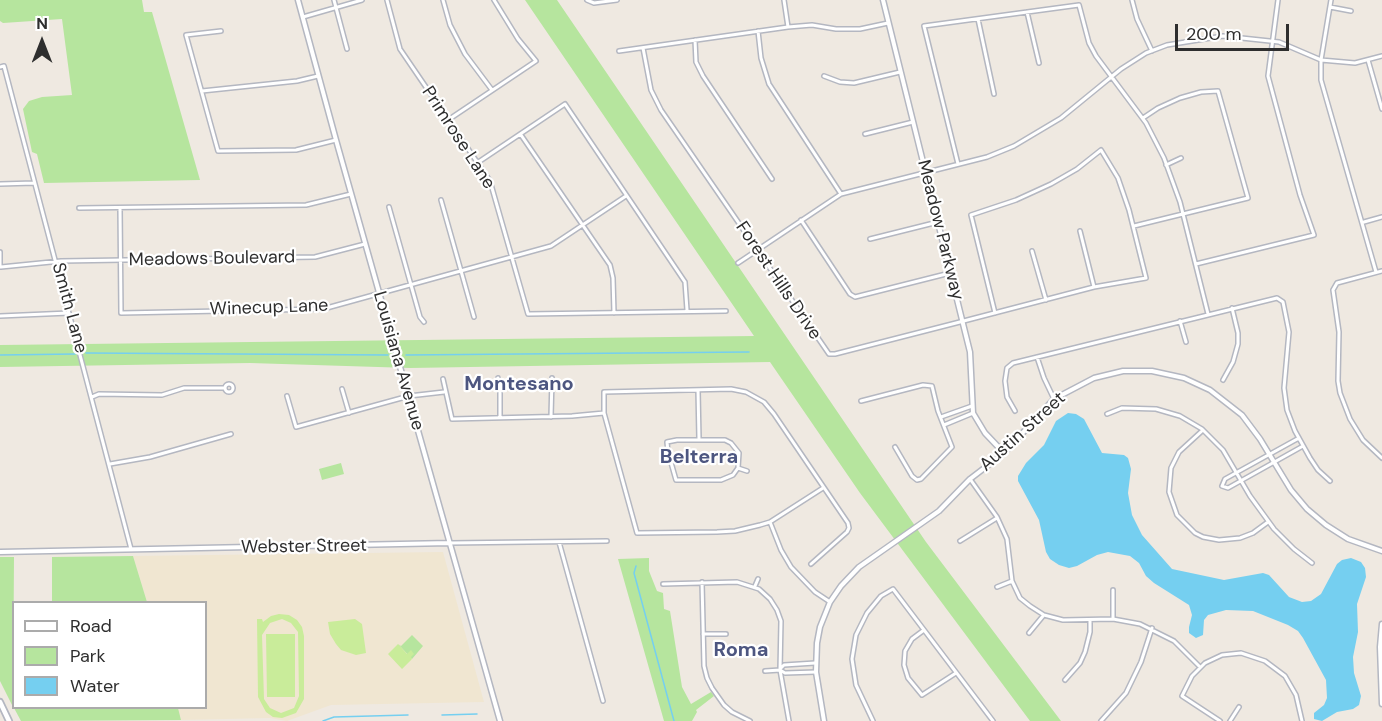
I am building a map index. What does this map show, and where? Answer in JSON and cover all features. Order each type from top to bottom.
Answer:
[{"type":"main road","points":[[0,702],[9,721]]},
{"type":"street","name":"Louisiana Avenue","points":[[298,0],[500,721]]},
{"type":"street","points":[[334,0],[347,49]]},
{"type":"street","points":[[303,17],[362,0]]},
{"type":"street","name":"Primrose Lane","points":[[387,0],[400,49],[490,181],[528,314],[614,313]]},
{"type":"street","points":[[443,0],[450,25],[465,54],[492,90]]},
{"type":"street","points":[[447,120],[536,62],[518,39],[494,0]]},
{"type":"street","points":[[587,0],[594,3],[616,0]]},
{"type":"street","points":[[784,0],[788,27]]},
{"type":"street","name":"Meadow Parkway","points":[[883,0],[963,321],[972,363],[973,413],[985,433],[1004,453]]},
{"type":"street","points":[[1196,264],[1314,235],[1300,195],[1268,76],[1278,0]]},
{"type":"street","points":[[1331,0],[1321,60],[1321,80],[1376,272]]},
{"type":"street","points":[[1132,2],[1152,51]]},
{"type":"street","points":[[958,164],[924,26],[1079,5],[1092,49],[1143,118],[1166,165],[1182,214],[1208,314]]},
{"type":"street","points":[[1330,7],[1351,11]]},
{"type":"street","points":[[1027,12],[1038,63]]},
{"type":"street","points":[[978,19],[994,94]]},
{"type":"street","points":[[619,51],[788,27],[812,25],[836,29],[860,29],[888,23]]},
{"type":"street","points":[[221,31],[186,35],[218,151],[296,150],[336,140]]},
{"type":"street","points":[[758,31],[762,64],[769,84],[841,194]]},
{"type":"street","points":[[738,263],[841,194],[987,157],[1034,135],[1061,118],[1112,77],[1152,51],[1176,43],[1223,36],[1272,41],[1321,60],[1355,63],[1382,56]]},
{"type":"street","points":[[695,40],[696,62],[702,76],[772,179]]},
{"type":"street","name":"Forest Hills Drive","points":[[643,48],[651,90],[661,110],[829,354],[1094,287],[1146,278],[1133,226]]},
{"type":"street","points":[[1368,60],[1382,109]]},
{"type":"street","name":"Smith Lane","points":[[2,67],[94,396],[131,549]]},
{"type":"street","points":[[824,76],[840,82],[854,83],[900,72]]},
{"type":"street","points":[[202,91],[297,81],[318,76]]},
{"type":"street","points":[[995,313],[970,215],[996,208],[1034,192],[1077,170],[1101,150],[1118,178],[1133,226],[1248,198],[1218,91],[1201,92],[1180,98],[1143,118]]},
{"type":"street","points":[[477,163],[565,104],[685,282],[687,311]]},
{"type":"street","points":[[865,134],[913,122]]},
{"type":"street","points":[[521,135],[606,259],[612,271],[614,313],[726,311]]},
{"type":"street","points":[[1166,165],[1181,158]]},
{"type":"street","points":[[0,184],[35,183]]},
{"type":"street","points":[[78,208],[306,205],[351,194]]},
{"type":"street","name":"Winecup Lane","points":[[121,260],[122,313],[323,309],[551,246],[626,196]]},
{"type":"street","points":[[441,200],[474,317]]},
{"type":"street","points":[[389,207],[420,317],[424,322]]},
{"type":"street","points":[[120,208],[121,260]]},
{"type":"street","points":[[1363,222],[1382,216]]},
{"type":"street","points":[[801,220],[849,294],[855,297],[951,272]]},
{"type":"street","points":[[870,239],[938,222]]},
{"type":"street","points":[[1080,231],[1094,287]]},
{"type":"street","name":"Meadows Boulevard","points":[[0,267],[121,260],[315,257],[365,244]]},
{"type":"street","points":[[1032,251],[1046,300]]},
{"type":"street","points":[[0,252],[0,267]]},
{"type":"street","points":[[1382,271],[1337,283],[1333,290],[1339,332],[1338,381],[1340,393],[1350,419],[1363,440],[1382,458]]},
{"type":"street","points":[[1016,411],[1006,392],[1008,366],[1013,363],[1273,298],[1280,300],[1284,308],[1289,332],[1285,380],[1286,403],[1290,418],[1303,446],[1318,470],[1330,481]]},
{"type":"street","points":[[1223,380],[1233,362],[1238,344],[1233,308]]},
{"type":"street","points":[[0,316],[69,313]]},
{"type":"street","points":[[1180,321],[1186,342]]},
{"type":"street","points":[[1037,357],[1054,399]]},
{"type":"street","name":"Austin Street","points":[[824,721],[815,663],[818,635],[830,602],[848,578],[859,567],[939,511],[970,479],[1004,453],[1054,399],[1084,382],[1106,375],[1137,370],[1168,374],[1195,382],[1222,398],[1242,415],[1260,439],[1290,490],[1307,509],[1326,525],[1348,538],[1382,551]]},
{"type":"street","points":[[498,378],[500,418]]},
{"type":"street","points":[[551,417],[552,378]]},
{"type":"street","points":[[443,379],[444,392],[452,419],[551,417],[604,413]]},
{"type":"street","points":[[861,401],[923,385],[932,386],[940,417],[952,447],[917,480],[912,476],[895,447]]},
{"type":"street","points":[[94,396],[162,395],[184,388],[225,388]]},
{"type":"street","points":[[342,389],[349,413]]},
{"type":"street","points":[[698,390],[699,440]]},
{"type":"street","points":[[811,564],[849,528],[848,523],[764,402],[739,390],[603,392],[604,413],[637,533],[735,531],[770,522],[823,488]]},
{"type":"street","points":[[287,396],[296,427],[409,396],[444,392]]},
{"type":"street","points":[[940,417],[972,406]]},
{"type":"street","points":[[1107,414],[1122,408],[1156,409],[1180,416],[1203,430],[1223,450],[1268,522],[1288,544],[1312,563]]},
{"type":"street","points":[[944,425],[973,413]]},
{"type":"street","points":[[1203,430],[1179,452],[1171,468],[1168,483],[1170,499],[1177,515],[1195,533],[1219,540],[1234,540],[1246,536],[1268,522]]},
{"type":"street","points":[[110,464],[150,457],[231,434]]},
{"type":"street","points":[[1299,438],[1223,481],[1222,486],[1228,488],[1303,446]]},
{"type":"street","points":[[719,440],[730,443],[739,453],[738,468],[733,475],[722,480],[676,480],[667,442],[719,440]]},
{"type":"street","points":[[738,468],[747,471]]},
{"type":"street","points":[[970,479],[997,517],[1007,538],[1012,581],[1020,598],[1044,615],[1063,620],[1113,619],[1152,628],[1174,641],[1200,667]]},
{"type":"street","points":[[960,541],[997,517]]},
{"type":"street","points":[[770,522],[781,550],[791,567],[815,592],[830,602]]},
{"type":"street","name":"Webster Street","points":[[0,552],[607,541]]},
{"type":"street","points":[[559,542],[603,701]]},
{"type":"street","points":[[755,586],[758,579]]},
{"type":"street","points":[[997,587],[1012,581]]},
{"type":"street","points":[[702,582],[704,666],[712,688],[724,705],[750,721]]},
{"type":"street","points":[[663,584],[737,582],[755,586],[774,604],[780,616],[782,633],[780,670],[789,721]]},
{"type":"street","points":[[873,721],[856,685],[852,659],[859,629],[867,613],[881,596],[893,589],[993,721]]},
{"type":"street","points":[[1113,590],[1113,619]]},
{"type":"street","points":[[1029,633],[1044,615]]},
{"type":"street","points":[[1065,680],[1080,663],[1085,652],[1090,632],[1090,620]]},
{"type":"street","points":[[1382,624],[1380,647],[1382,704]]},
{"type":"street","points":[[1101,721],[1126,693],[1141,662],[1152,628]]},
{"type":"street","points":[[924,630],[912,639],[905,651],[904,666],[908,678],[922,695],[956,673]]},
{"type":"street","points":[[703,634],[726,634]]},
{"type":"street","points":[[1220,721],[1182,696],[1186,685],[1200,667],[1213,658],[1232,654],[1249,655],[1265,661],[1289,680],[1296,695],[1302,721]]},
{"type":"street","points":[[780,670],[784,665],[815,663]]},
{"type":"street","points":[[765,670],[780,670],[785,673],[816,672]]},
{"type":"street","points":[[1230,721],[1239,707]]},
{"type":"shaded area","points":[[443,552],[484,702],[331,705],[287,721],[270,718],[181,720],[178,709],[207,709],[207,601],[147,601],[133,556]]},
{"type":"green space","points":[[0,0],[142,0],[144,12],[152,12],[200,180],[44,183],[37,154],[32,152],[23,109],[29,101],[42,97],[72,95],[62,19],[3,23],[0,21]]},
{"type":"green space","points":[[525,0],[557,0],[926,542],[1061,721],[1030,721],[860,493],[770,362],[410,368],[250,363],[0,367],[0,345],[754,336]]},
{"type":"green space","points":[[341,463],[344,474],[322,480],[319,469]]},
{"type":"green space","points":[[133,556],[147,601],[52,601],[52,557]]},
{"type":"green space","points":[[0,557],[14,557],[12,705],[0,681]]},
{"type":"green space","points":[[649,558],[649,571],[657,591],[663,593],[664,609],[670,611],[682,687],[691,704],[711,692],[714,696],[696,710],[692,721],[664,721],[618,559]]},
{"type":"green space","points":[[289,615],[302,627],[304,636],[304,699],[296,713],[282,718],[273,717],[266,712],[258,697],[257,619],[262,619],[263,622],[271,616]],"holes":[[[282,619],[291,623],[298,632],[299,696],[294,708],[281,713],[270,708],[264,699],[262,635],[270,623]]]},
{"type":"green space","points":[[355,619],[362,624],[366,653],[356,655],[341,650],[330,634],[328,622]]},
{"type":"green space","points":[[266,634],[295,634],[295,697],[267,697]]},
{"type":"green space","points":[[412,635],[423,646],[412,659],[398,644],[401,646]]},
{"type":"green space","points":[[398,644],[407,654],[411,650],[414,654],[402,669],[388,654]]},
{"type":"green space","points":[[15,709],[178,709],[181,720],[21,721]]},
{"type":"water","points":[[1068,413],[1076,414],[1084,419],[1102,453],[1124,455],[1128,458],[1131,469],[1128,493],[1132,515],[1142,535],[1172,569],[1224,580],[1263,573],[1269,575],[1289,597],[1302,602],[1311,601],[1321,594],[1337,564],[1342,560],[1351,558],[1361,562],[1365,568],[1366,577],[1357,604],[1358,632],[1353,657],[1354,673],[1361,696],[1359,705],[1353,709],[1337,712],[1322,721],[1314,719],[1314,713],[1324,705],[1327,698],[1326,680],[1303,638],[1298,631],[1288,625],[1253,611],[1226,610],[1208,615],[1204,620],[1203,635],[1196,638],[1189,633],[1192,615],[1189,605],[1154,583],[1146,576],[1139,563],[1130,556],[1108,552],[1069,568],[1050,559],[1046,552],[1039,520],[1018,481],[1018,476],[1026,463],[1044,445],[1056,421]]},
{"type":"waterway","points":[[406,355],[749,352]]},
{"type":"waterway","points":[[86,353],[388,355]]},
{"type":"waterway","points":[[0,355],[75,354]]},
{"type":"waterway","points":[[636,566],[634,573],[674,721]]},
{"type":"waterway","points":[[442,715],[477,714]]},
{"type":"waterway","points":[[323,721],[334,717],[408,715]]},
{"type":"district","name":"Montesano","points":[[519,385]]},
{"type":"district","name":"Belterra","points":[[699,458]]},
{"type":"district","name":"Roma","points":[[741,651]]}]
